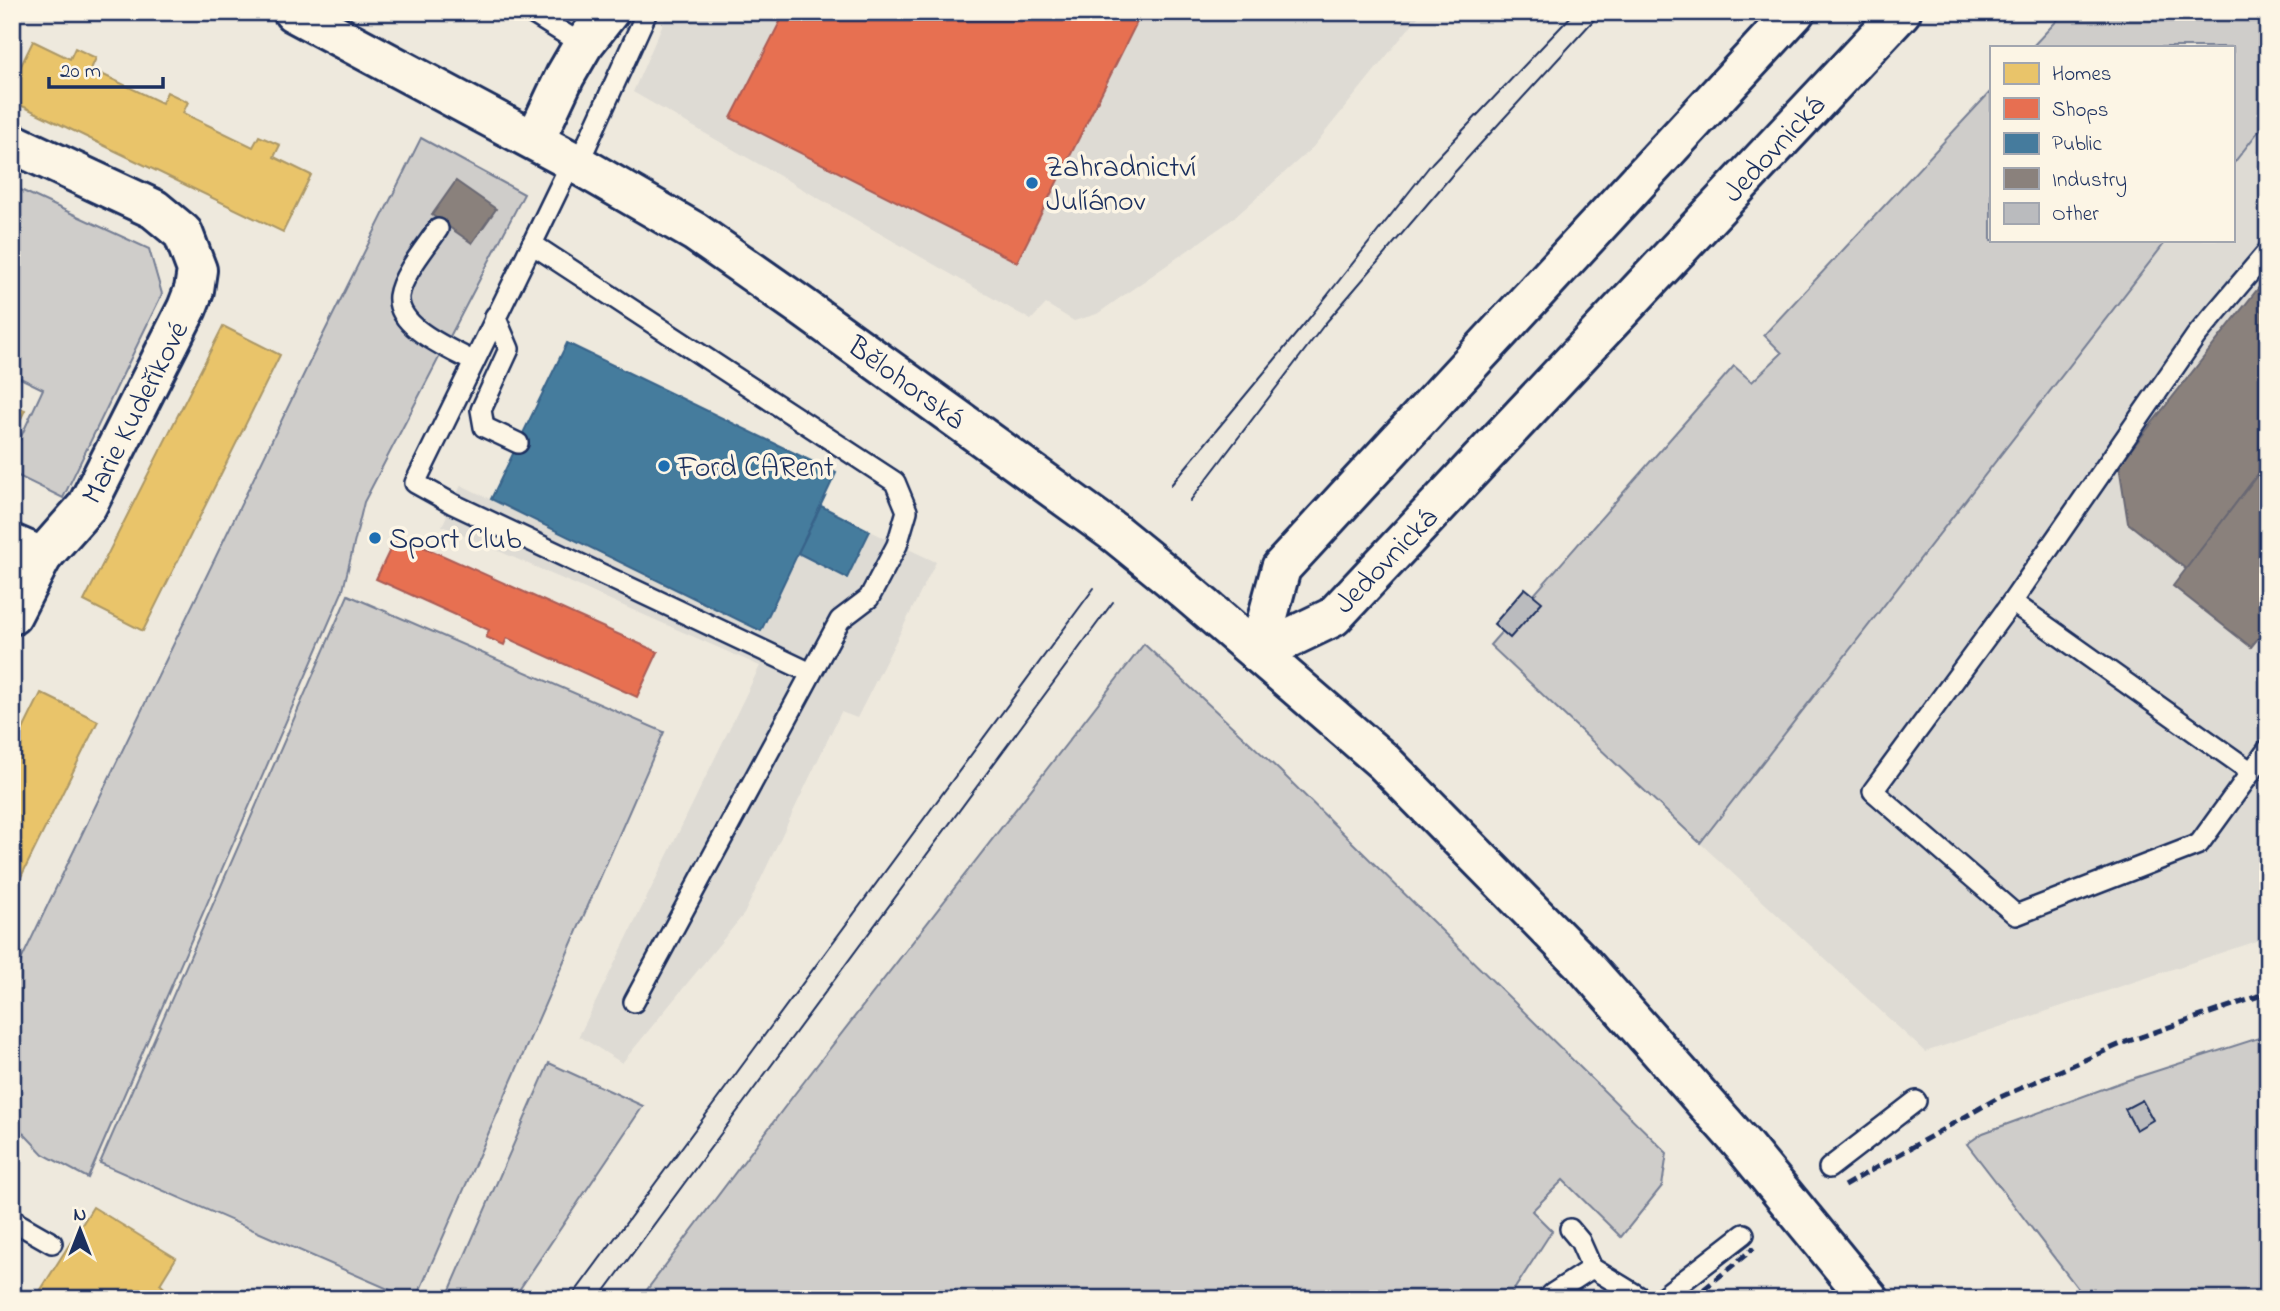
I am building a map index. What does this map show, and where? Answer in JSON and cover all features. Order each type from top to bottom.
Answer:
[{"type":"main road","name":"Bělohorská","points":[[293,12],[535,140],[695,232],[1115,533],[1392,770],[1583,964],[1742,1144],[1858,1285]]},
{"type":"main road","points":[[535,140],[565,76],[583,45],[609,12]]},
{"type":"main road","points":[[1258,653],[1281,568],[1795,12]]},
{"type":"main road","name":"Jedovnická","points":[[1258,653],[1333,617],[1901,12]]},
{"type":"main road","name":"Marie Kudeříkové","points":[[12,143],[153,209],[183,233],[197,270],[194,290],[187,308],[87,506],[27,551],[12,615]]},
{"type":"lane","points":[[530,12],[583,45]]},
{"type":"lane","points":[[647,12],[415,483],[453,504],[811,673]]},
{"type":"lane","points":[[438,229],[410,272],[399,295],[400,311],[414,328],[474,362]]},
{"type":"lane","points":[[532,244],[895,482],[907,511],[897,545],[869,598],[840,621],[635,1002]]},
{"type":"lane","points":[[2268,251],[2196,336],[2012,602],[1872,791],[2016,915],[2199,844],[2268,749]]},
{"type":"lane","points":[[495,316],[509,349],[481,410],[484,427],[518,443]]},
{"type":"lane","points":[[2012,602],[2250,771]]},
{"type":"lane","points":[[1829,1168],[1916,1101]]},
{"type":"lane","points":[[12,1217],[17,1223],[52,1242]]},
{"type":"lane","points":[[1570,1229],[1580,1241],[1592,1268],[1643,1299]]},
{"type":"lane","points":[[1660,1299],[1744,1234]]},
{"type":"lane","points":[[1548,1299],[1592,1268]]},
{"type":"shaded area","name":"Zahradnictví Julíánov","points":[[668,12],[1422,12],[1313,147],[1234,218],[1097,314],[1074,321],[1046,304],[1031,320],[633,92]]},
{"type":"shaded area","points":[[2065,12],[2268,12],[2268,119],[2234,163],[2234,46],[2033,46]]},
{"type":"shaded area","points":[[1990,92],[1990,242],[2165,242],[1700,843],[1490,645],[1734,366],[1752,382],[1782,353],[1764,335]]},
{"type":"shaded area","points":[[2268,119],[2268,937],[1925,1052],[1700,843],[2165,242],[2234,242],[2234,163]]},
{"type":"shaded area","points":[[421,138],[524,194],[364,502],[343,590],[88,1178],[43,1154],[12,1121],[12,979],[316,349]]},
{"type":"shaded area","points":[[12,186],[149,249],[162,294],[63,498],[12,473],[12,456],[43,389],[12,374]]},
{"type":"shaded area","points":[[461,485],[760,630],[798,553],[847,577],[870,531],[936,562],[857,718],[841,712],[744,914],[622,1063],[579,1036],[760,666],[442,526]]},
{"type":"shaded area","points":[[348,595],[664,732],[416,1299],[100,1163]]},
{"type":"shaded area","points":[[1144,644],[1280,771],[1667,1153],[1662,1186],[1621,1237],[1563,1180],[1532,1211],[1552,1231],[1508,1299],[640,1299],[793,1096]]},
{"type":"shaded area","points":[[2268,1035],[2268,1299],[2086,1299],[1967,1144],[1983,1133],[2122,1082]]},
{"type":"shaded area","points":[[549,1063],[643,1106],[513,1299],[446,1299]]},
{"type":"building: Homes","points":[[33,41],[70,59],[75,48],[96,58],[91,69],[162,103],[167,92],[188,102],[183,113],[253,147],[259,136],[280,145],[274,157],[311,175],[283,232],[12,101],[12,84]]},
{"type":"building: Homes","points":[[223,326],[280,355],[143,631],[84,601]]},
{"type":"building: Homes","points":[[12,405],[25,410],[12,438]]},
{"type":"building: Homes","points":[[41,693],[98,721],[12,895],[12,752]]},
{"type":"building: Homes","points":[[93,1207],[176,1258],[160,1284],[176,1299],[35,1299]]},
{"type":"building: Shops","points":[[785,12],[1142,12],[1017,262],[731,118]]},
{"type":"building: Shops","points":[[397,535],[658,652],[637,697],[507,638],[504,645],[486,637],[489,630],[376,579]]},
{"type":"building: Public","points":[[567,343],[836,473],[761,631],[491,499]]},
{"type":"building: Public","points":[[821,506],[870,531],[847,578],[798,553]]},
{"type":"building: Industry","points":[[456,181],[496,209],[472,243],[432,215]]},
{"type":"building: Industry","points":[[2268,276],[2268,461],[2186,569],[2128,523],[2119,465]]},
{"type":"building: Industry","points":[[2268,461],[2268,626],[2251,647],[2173,586]]},
{"type":"building: Other","points":[[1525,588],[1542,602],[1510,638],[1494,624]]},
{"type":"building: Other","points":[[2142,1100],[2153,1120],[2136,1130],[2125,1109]]},
{"type":"tram line","points":[[1171,485],[1311,316],[1432,163],[1575,12]]},
{"type":"tram line","points":[[1190,501],[1324,325],[1453,174],[1601,12]]},
{"type":"tram line","points":[[570,1299],[1094,588]]},
{"type":"tram line","points":[[599,1299],[1113,602]]},
{"type":"railway","points":[[1844,1186],[1996,1099],[2123,1043],[2268,993]]},
{"type":"railway","points":[[1692,1299],[1754,1248]]},
{"type":"place","name":"Zahradnictví Julíánov","points":[[1032,183]]},
{"type":"place","name":"Ford CARent","points":[[664,466]]},
{"type":"place","name":"Sport Club","points":[[375,538]]}]
